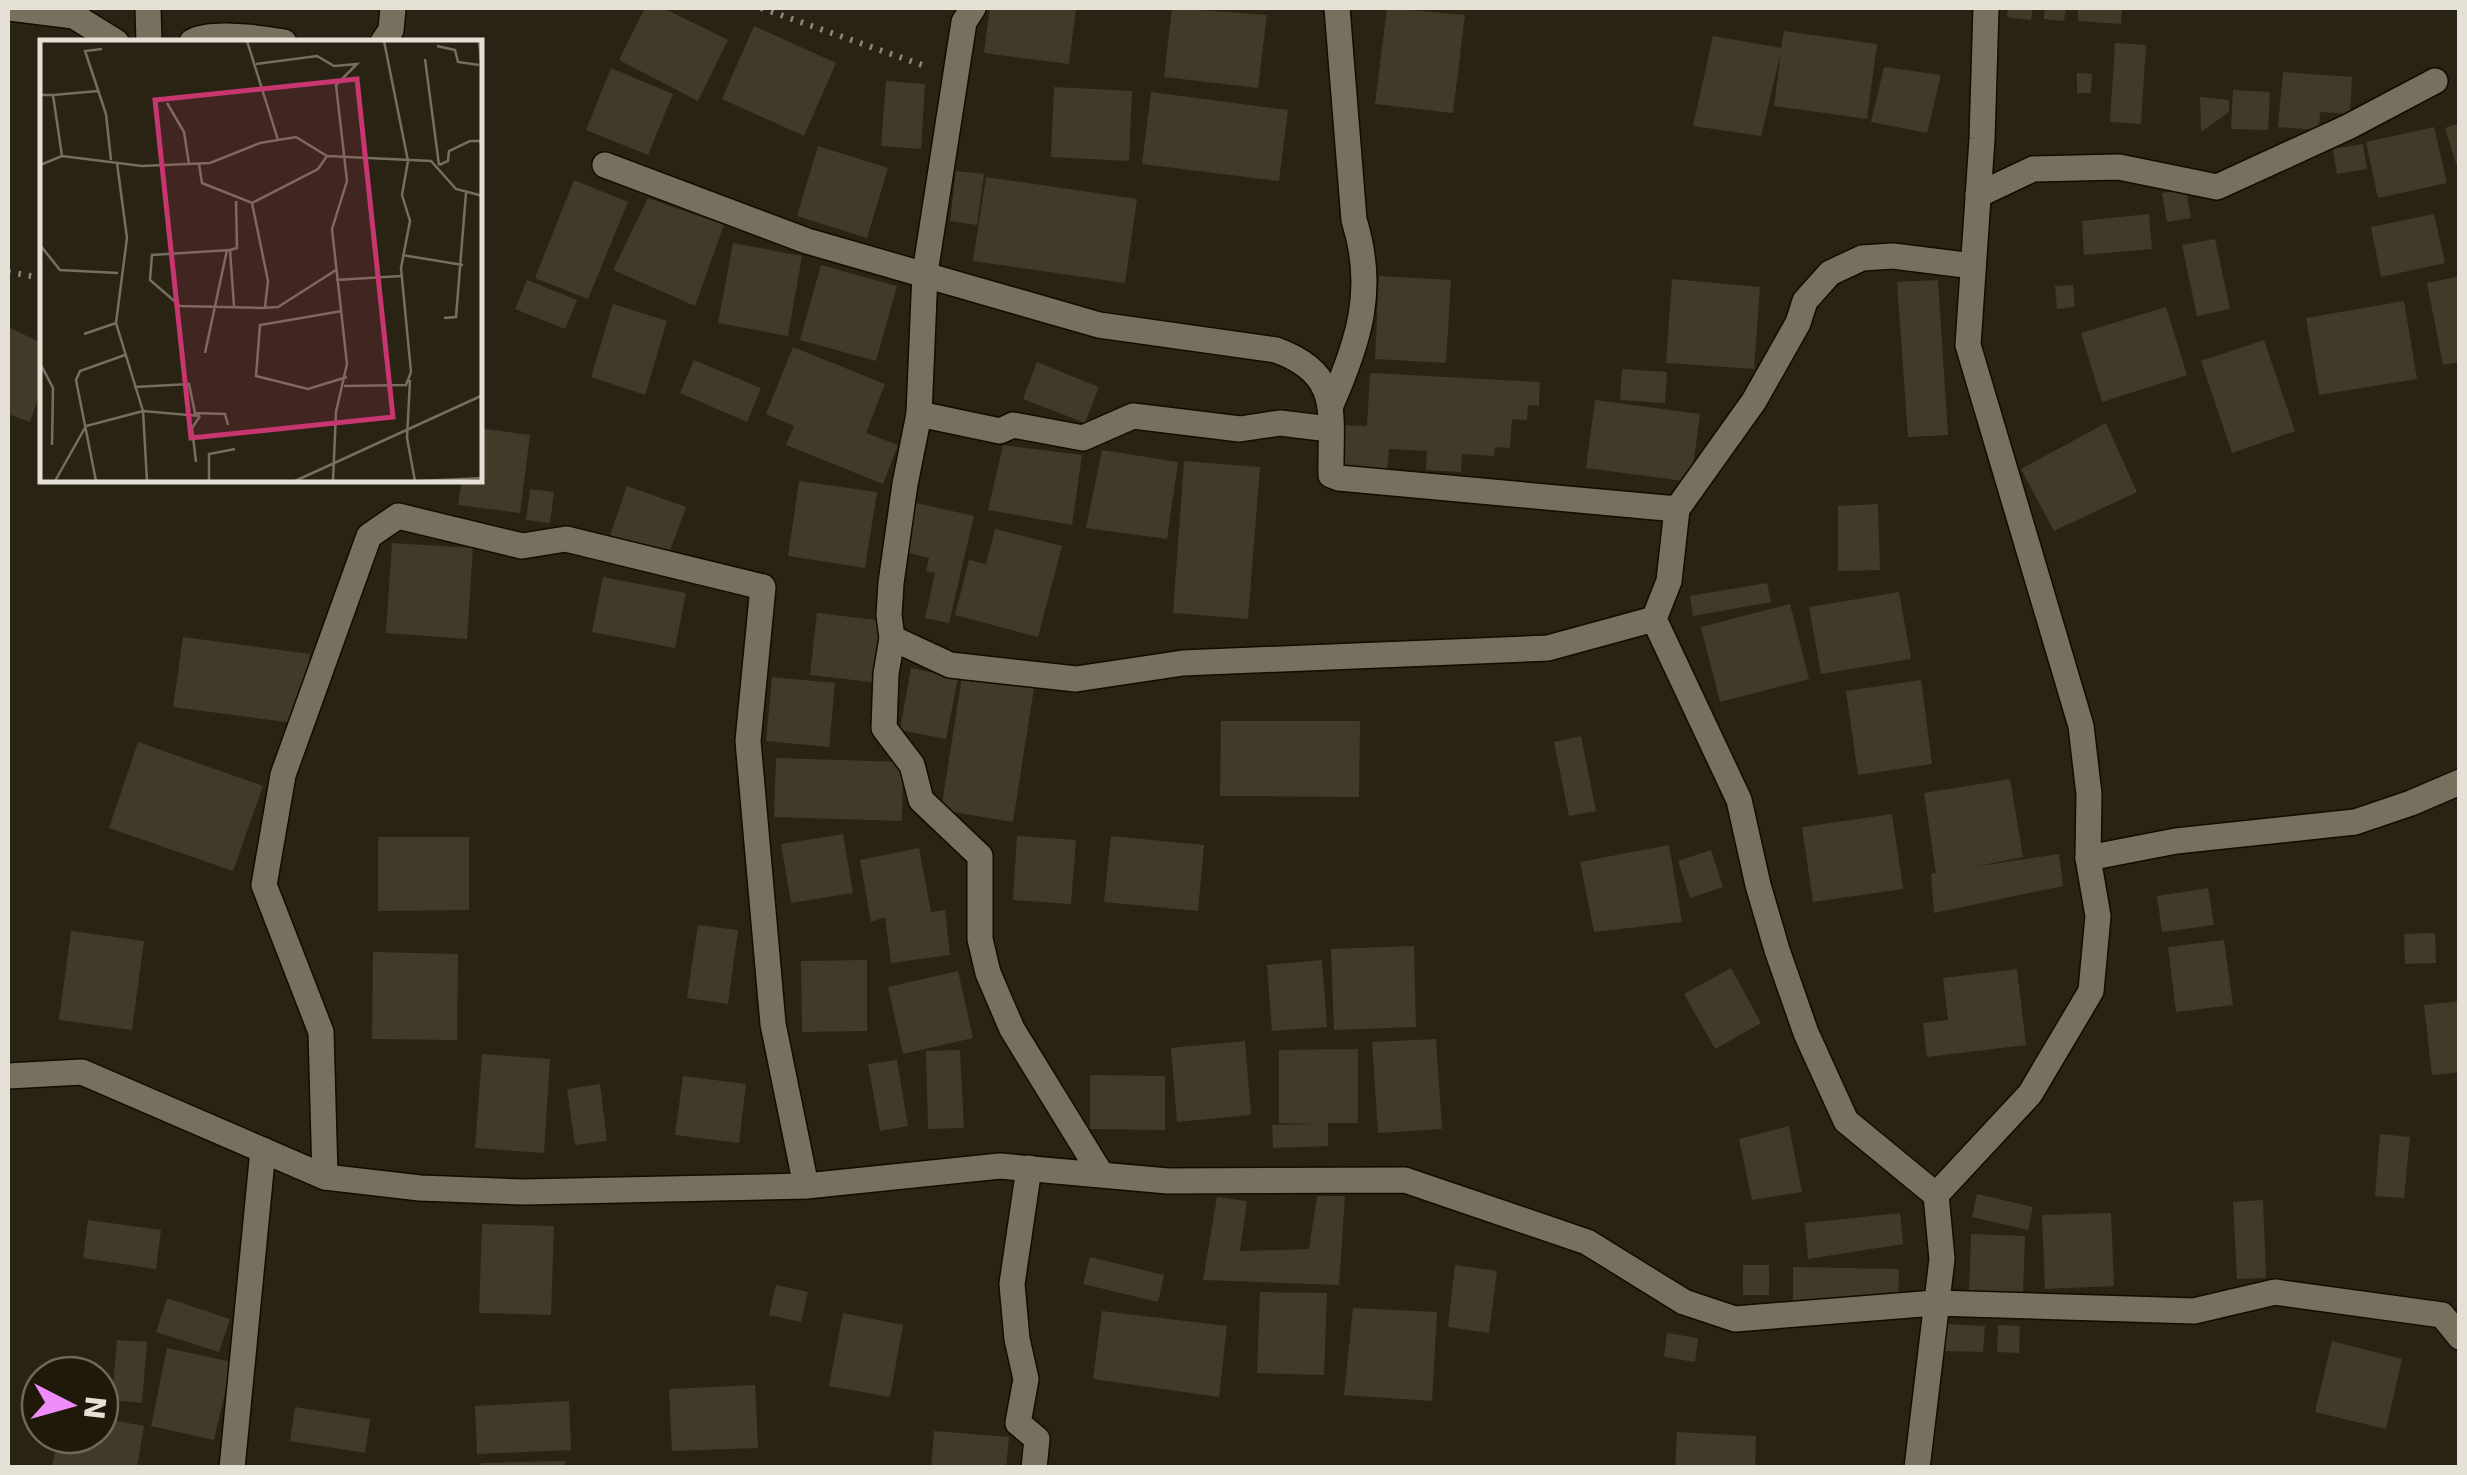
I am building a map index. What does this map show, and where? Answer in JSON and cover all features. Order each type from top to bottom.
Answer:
[{"type":"street","points":[[10,8],[74,16],[113,40]]},
{"type":"street","points":[[148,8],[150,40]]},
{"type":"street","points":[[384,40],[391,30],[393,8]]},
{"type":"street","points":[[973,8],[964,22],[925,273],[919,414],[891,583],[892,638],[884,728],[912,765],[921,800],[980,856],[980,939],[988,973],[1012,1029],[1101,1174]]},
{"type":"street","points":[[1330,417],[1350,360],[1367,286],[1364,249],[1354,220],[1337,8]]},
{"type":"street","points":[[1936,1195],[2030,1094],[2090,991],[2098,916],[2088,858],[2089,794],[2080,726],[1968,346],[1986,8]]},
{"type":"street","points":[[195,40],[272,40]]},
{"type":"street","points":[[1978,195],[2033,169],[2119,167],[2217,187],[2348,128],[2434,81]]},
{"type":"street","points":[[605,165],[807,240],[1098,326],[1276,350],[1300,359],[1318,374],[1330,417],[1331,474],[1340,478],[1677,510]]},
{"type":"street","points":[[1917,1468],[1942,1259],[1936,1195],[1846,1122],[1812,1046],[1777,950],[1739,800],[1654,619],[1669,580],[1677,510],[1754,401],[1798,322],[1805,301],[1830,273],[1862,258],[1893,256],[1974,266]]},
{"type":"street","points":[[919,414],[1000,431],[1013,425],[1083,438],[1132,416],[1240,428],[1330,417]]},
{"type":"street","points":[[325,1177],[321,1032],[264,885],[282,776],[369,536],[398,516],[522,546],[566,539],[763,587],[748,741],[773,1024],[806,1186]]},
{"type":"street","points":[[892,638],[950,665],[1076,679],[1183,663],[1548,648],[1654,619]]},
{"type":"street","points":[[2088,858],[2176,841],[2354,822],[2460,782]]},
{"type":"street","points":[[8,1076],[82,1072],[325,1177],[420,1188],[524,1192],[806,1186],[1000,1166],[1168,1180],[1405,1180],[1587,1242],[1684,1302],[1735,1319],[1935,1302],[2194,1310],[2275,1292],[2442,1315],[2460,1337]]},
{"type":"street","points":[[232,1468],[262,1150]]},
{"type":"street","points":[[1028,1168],[1012,1284],[1017,1339],[1026,1379],[1018,1423],[1037,1439],[1034,1468]]},
{"type":"path","points":[[761,8],[956,77]]},
{"type":"path","points":[[8,272],[40,278]]},
{"type":"building","points":[[645,8],[663,8],[728,40],[698,101],[619,60]]},
{"type":"building","points":[[990,8],[1076,8],[1069,64],[984,53]]},
{"type":"building","points":[[1172,8],[1267,15],[1258,88],[1164,77]]},
{"type":"building","points":[[1387,8],[1465,15],[1453,113],[1375,104]]},
{"type":"building","points":[[2008,8],[2033,8],[2031,20],[2007,17]]},
{"type":"building","points":[[2045,8],[2066,8],[2064,21],[2044,19]]},
{"type":"building","points":[[2078,8],[2122,8],[2121,24],[2078,21]]},
{"type":"building","points":[[754,26],[836,63],[804,136],[722,99]]},
{"type":"building","points":[[1784,31],[1877,44],[1867,119],[1774,106],[1781,52],[1761,136],[1693,126],[1713,36],[1781,48]]},
{"type":"building","points":[[2115,43],[2146,45],[2141,124],[2110,122]]},
{"type":"building","points":[[1884,67],[1941,75],[1927,133],[1871,122]]},
{"type":"building","points":[[611,68],[673,94],[648,155],[586,130]]},
{"type":"building","points":[[2283,72],[2352,77],[2350,114],[2320,112],[2319,130],[2278,127]]},
{"type":"building","points":[[2077,73],[2092,74],[2091,93],[2077,93]]},
{"type":"building","points":[[886,81],[925,84],[921,149],[881,146]]},
{"type":"building","points":[[1054,87],[1132,91],[1129,161],[1051,157]]},
{"type":"building","points":[[2233,90],[2270,92],[2268,130],[2231,129]]},
{"type":"building","points":[[1151,92],[1288,110],[1279,181],[1142,164]]},
{"type":"building","points":[[2200,97],[2229,100],[2229,112],[2201,132]]},
{"type":"building","points":[[2460,123],[2460,173],[2459,173],[2445,128]]},
{"type":"building","points":[[2434,127],[2447,183],[2378,198],[2366,142]]},
{"type":"building","points":[[2363,144],[2367,169],[2337,174],[2333,149]]},
{"type":"building","points":[[818,146],[888,168],[867,238],[797,216]]},
{"type":"building","points":[[956,171],[984,174],[977,225],[950,221]]},
{"type":"building","points":[[986,177],[1137,199],[1125,283],[973,261]]},
{"type":"building","points":[[574,180],[628,202],[588,299],[535,278]]},
{"type":"building","points":[[2186,189],[2191,218],[2167,222],[2162,193]]},
{"type":"building","points":[[648,198],[724,225],[695,306],[613,270]]},
{"type":"building","points":[[2149,214],[2152,249],[2084,255],[2082,221]]},
{"type":"building","points":[[2434,214],[2445,263],[2381,277],[2371,227]]},
{"type":"building","points":[[2215,239],[2230,309],[2197,316],[2182,245]]},
{"type":"building","points":[[733,243],[802,256],[788,336],[718,323]]},
{"type":"building","points":[[821,265],[897,286],[876,361],[800,340]]},
{"type":"building","points":[[1379,276],[1451,280],[1446,363],[1375,359]]},
{"type":"building","points":[[2460,276],[2460,362],[2443,365],[2427,283]]},
{"type":"building","points":[[1672,279],[1760,287],[1754,369],[1666,363]]},
{"type":"building","points":[[527,280],[577,300],[565,329],[515,309]]},
{"type":"building","points":[[1938,280],[1948,435],[1908,437],[1897,282]]},
{"type":"building","points":[[2073,285],[2075,307],[2057,309],[2055,286]]},
{"type":"building","points":[[2404,301],[2417,379],[2319,395],[2306,318]]},
{"type":"building","points":[[613,304],[667,321],[645,395],[591,377]]},
{"type":"building","points":[[2166,307],[2187,375],[2102,402],[2081,333]]},
{"type":"building","points":[[8,327],[40,342],[40,393],[30,422],[8,414]]},
{"type":"building","points":[[2264,340],[2295,431],[2232,453],[2201,361]]},
{"type":"building","points":[[793,347],[885,384],[866,433],[898,445],[883,484],[786,445],[794,426],[766,414]]},
{"type":"building","points":[[694,360],[761,388],[747,422],[680,393]]},
{"type":"building","points":[[1037,362],[1099,387],[1085,423],[1023,399]]},
{"type":"building","points":[[1622,369],[1667,372],[1665,403],[1620,400]]},
{"type":"building","points":[[1370,373],[1540,382],[1539,406],[1528,405],[1527,420],[1512,419],[1510,448],[1495,447],[1494,456],[1462,454],[1461,472],[1426,470],[1427,451],[1389,449],[1387,471],[1338,468],[1341,425],[1367,426]]},
{"type":"building","points":[[1595,400],[1700,414],[1691,482],[1586,468]]},
{"type":"building","points":[[2106,423],[2137,492],[2054,531],[2021,469]]},
{"type":"building","points":[[482,428],[530,435],[520,513],[458,505],[462,482],[482,482]]},
{"type":"building","points":[[1003,445],[1082,455],[1072,525],[988,510]]},
{"type":"building","points":[[1102,450],[1178,462],[1167,539],[1086,528]]},
{"type":"building","points":[[1184,461],[1260,467],[1248,619],[1173,613]]},
{"type":"building","points":[[799,481],[877,492],[865,568],[788,556]]},
{"type":"building","points":[[627,486],[686,507],[668,556],[610,535]]},
{"type":"building","points":[[530,489],[554,492],[550,523],[526,520]]},
{"type":"building","points":[[912,502],[974,516],[949,623],[925,618],[935,573],[926,571],[929,558],[901,551]]},
{"type":"building","points":[[1878,504],[1880,570],[1838,571],[1838,506]]},
{"type":"building","points":[[995,529],[1062,546],[1038,637],[955,615],[969,560],[986,564]]},
{"type":"building","points":[[392,543],[473,548],[467,639],[386,633]]},
{"type":"building","points":[[603,577],[686,593],[675,648],[592,632]]},
{"type":"building","points":[[1767,583],[1771,602],[1693,616],[1690,596]]},
{"type":"building","points":[[1899,592],[1911,659],[1821,674],[1809,607]]},
{"type":"building","points":[[1790,604],[1809,679],[1720,702],[1701,627]]},
{"type":"building","points":[[817,613],[886,621],[879,683],[810,675]]},
{"type":"building","points":[[183,637],[310,654],[301,724],[173,707]]},
{"type":"building","points":[[911,668],[958,678],[946,739],[900,730]]},
{"type":"building","points":[[772,677],[835,683],[829,747],[766,741]]},
{"type":"building","points":[[962,677],[1034,688],[1013,822],[941,810]]},
{"type":"building","points":[[1921,680],[1932,764],[1858,775],[1846,691]]},
{"type":"building","points":[[1221,721],[1360,721],[1359,797],[1220,796]]},
{"type":"building","points":[[1581,736],[1596,811],[1569,816],[1554,742]]},
{"type":"building","points":[[138,742],[263,786],[233,871],[109,828]]},
{"type":"building","points":[[776,758],[903,762],[902,821],[774,817]]},
{"type":"building","points":[[2010,779],[2023,857],[1973,867],[2059,854],[2063,886],[1934,913],[1931,874],[1936,873],[1924,793]]},
{"type":"building","points":[[1892,814],[1903,889],[1813,902],[1802,827]]},
{"type":"building","points":[[843,834],[853,893],[791,903],[781,844]]},
{"type":"building","points":[[1017,836],[1076,840],[1071,904],[1013,900]]},
{"type":"building","points":[[1111,836],[1204,845],[1198,911],[1104,902]]},
{"type":"building","points":[[378,837],[469,837],[469,910],[378,911]]},
{"type":"building","points":[[1669,845],[1682,922],[1594,932],[1580,862]]},
{"type":"building","points":[[919,848],[931,912],[945,910],[950,955],[891,963],[885,917],[871,922],[860,860]]},
{"type":"building","points":[[1711,850],[1723,887],[1690,898],[1678,861]]},
{"type":"building","points":[[2208,888],[2214,925],[2162,932],[2157,896]]},
{"type":"building","points":[[698,925],[738,930],[728,1004],[687,998]]},
{"type":"building","points":[[71,931],[144,941],[132,1030],[59,1020]]},
{"type":"building","points":[[2435,933],[2436,963],[2405,964],[2404,934]]},
{"type":"building","points":[[2224,940],[2233,1005],[2176,1012],[2168,947]]},
{"type":"building","points":[[1414,946],[1416,1027],[1334,1030],[1331,949]]},
{"type":"building","points":[[373,952],[458,954],[457,1040],[372,1039]]},
{"type":"building","points":[[867,960],[867,1031],[802,1032],[801,961]]},
{"type":"building","points":[[1322,960],[1327,1027],[1272,1031],[1267,965]]},
{"type":"building","points":[[1731,968],[1761,1023],[1715,1049],[1684,994]]},
{"type":"building","points":[[2017,969],[2026,1045],[1927,1057],[1923,1023],[1948,1020],[1943,978]]},
{"type":"building","points":[[958,971],[973,1038],[903,1054],[888,987]]},
{"type":"building","points":[[2460,1001],[2460,1072],[2432,1075],[2424,1005]]},
{"type":"building","points":[[1436,1039],[1442,1129],[1378,1133],[1372,1042]]},
{"type":"building","points":[[1245,1041],[1251,1115],[1177,1122],[1171,1048]]},
{"type":"building","points":[[1358,1049],[1358,1123],[1328,1123],[1328,1146],[1273,1148],[1272,1125],[1315,1124],[1279,1123],[1279,1050]]},
{"type":"building","points":[[960,1050],[964,1128],[928,1129],[926,1051]]},
{"type":"building","points":[[482,1054],[550,1059],[544,1153],[475,1148]]},
{"type":"building","points":[[897,1060],[908,1126],[880,1131],[868,1064]]},
{"type":"building","points":[[1090,1075],[1165,1076],[1165,1130],[1090,1129]]},
{"type":"building","points":[[683,1076],[746,1084],[739,1143],[675,1135]]},
{"type":"building","points":[[600,1084],[607,1141],[575,1145],[567,1089]]},
{"type":"building","points":[[1789,1126],[1802,1192],[1752,1200],[1739,1139]]},
{"type":"building","points":[[2380,1134],[2410,1137],[2404,1198],[2375,1196]]},
{"type":"building","points":[[1977,1194],[2033,1207],[2028,1230],[1972,1217]]},
{"type":"building","points":[[1317,1196],[1345,1196],[1339,1285],[1203,1280],[1217,1197],[1247,1201],[1240,1251],[1309,1249]]},
{"type":"building","points":[[2263,1200],[2266,1278],[2237,1279],[2233,1202]]},
{"type":"building","points":[[1900,1213],[1903,1244],[1808,1259],[1805,1223]]},
{"type":"building","points":[[2111,1213],[2114,1286],[2045,1289],[2042,1215]]},
{"type":"building","points":[[88,1220],[161,1230],[156,1269],[83,1258]]},
{"type":"building","points":[[482,1224],[554,1226],[551,1315],[479,1313]]},
{"type":"building","points":[[1971,1234],[2025,1236],[2023,1295],[1969,1294]]},
{"type":"building","points":[[1090,1257],[1164,1275],[1158,1302],[1083,1284]]},
{"type":"building","points":[[1455,1265],[1497,1271],[1489,1333],[1448,1327]]},
{"type":"building","points":[[1743,1265],[1769,1265],[1769,1295],[1743,1295]]},
{"type":"building","points":[[1793,1267],[1899,1269],[1898,1302],[1793,1300]]},
{"type":"building","points":[[776,1285],[808,1292],[801,1322],[769,1315]]},
{"type":"building","points":[[1260,1292],[1327,1293],[1324,1375],[1257,1373]]},
{"type":"building","points":[[167,1298],[230,1319],[219,1352],[156,1332]]},
{"type":"building","points":[[1353,1308],[1437,1312],[1432,1401],[1344,1395]]},
{"type":"building","points":[[1102,1311],[1227,1326],[1219,1397],[1093,1379]]},
{"type":"building","points":[[843,1313],[903,1325],[890,1397],[829,1386]]},
{"type":"building","points":[[1946,1324],[1985,1326],[1983,1352],[1944,1351]]},
{"type":"building","points":[[1998,1325],[2020,1326],[2019,1353],[1997,1352]]},
{"type":"building","points":[[1667,1333],[1698,1338],[1695,1362],[1664,1357]]},
{"type":"building","points":[[117,1340],[147,1342],[142,1403],[120,1401],[120,1355],[116,1355]]},
{"type":"building","points":[[2332,1341],[2402,1359],[2386,1429],[2315,1412]]},
{"type":"building","points":[[167,1348],[232,1362],[214,1440],[151,1426]]},
{"type":"building","points":[[755,1385],[758,1448],[672,1451],[669,1389]]},
{"type":"building","points":[[569,1401],[571,1450],[477,1454],[475,1406]]},
{"type":"building","points":[[295,1407],[370,1419],[365,1453],[290,1441]]},
{"type":"building","points":[[120,1422],[144,1426],[137,1468],[52,1468],[54,1455],[120,1455]]},
{"type":"building","points":[[934,1431],[1009,1437],[1006,1468],[931,1468]]},
{"type":"building","points":[[1677,1432],[1756,1436],[1755,1468],[1675,1468]]},
{"type":"building","points":[[565,1461],[565,1468],[481,1468],[481,1463]]}]
